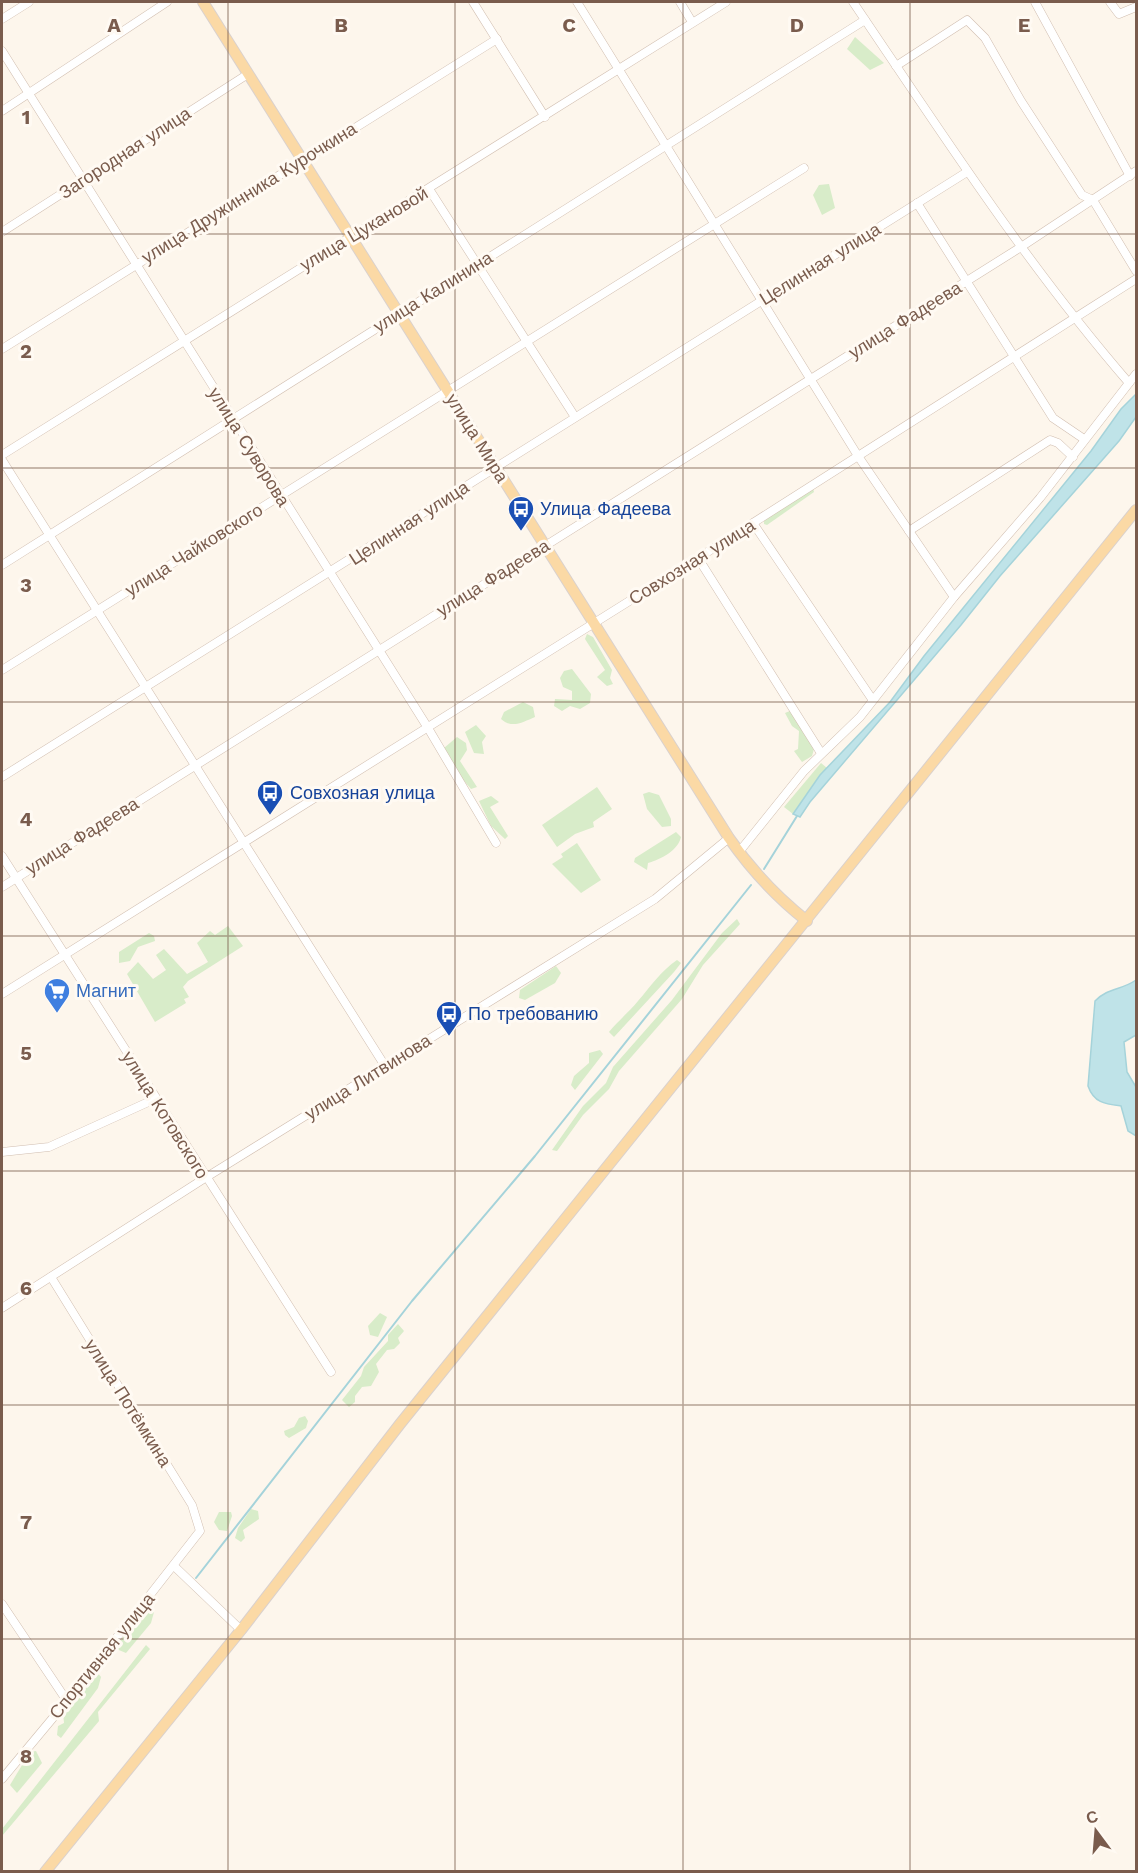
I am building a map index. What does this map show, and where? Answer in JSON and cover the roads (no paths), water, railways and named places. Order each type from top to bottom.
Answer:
[{"type":"main road","name":"улица Мира","points":[[203,2],[729,838],[752,871],[779,899],[807,921]]},
{"type":"main road","points":[[45,1872],[241,1630],[400,1424],[1137,510]]},
{"type":"street","points":[[2,20],[29,2]]},
{"type":"street","points":[[2,111],[167,2]]},
{"type":"street","points":[[473,2],[545,117]]},
{"type":"street","points":[[577,2],[858,456],[954,597]]},
{"type":"street","points":[[680,2],[693,22]]},
{"type":"street","name":"улица Цукановой","points":[[2,455],[726,2]]},
{"type":"street","points":[[853,2],[1021,247],[1075,320],[1129,383]]},
{"type":"street","points":[[1110,2],[1119,14],[1137,7]]},
{"type":"street","points":[[1038,3],[1133,174]]},
{"type":"street","name":"улица Калинина","points":[[2,565],[866,20]]},
{"type":"street","points":[[896,66],[967,20],[985,38],[1020,101],[1082,195],[1093,200],[1137,271]]},
{"type":"street","name":"улица Дружинника Курочкина","points":[[2,349],[135,263],[497,39]]},
{"type":"street","name":"улица Суворова","points":[[2,51],[232,420],[428,728],[496,843]]},
{"type":"street","name":"Загородная улица","points":[[2,232],[248,74]]},
{"type":"street","name":"улица Чайковского","points":[[2,670],[804,168]]},
{"type":"street","name":"Целинная улица","points":[[2,777],[967,171]]},
{"type":"street","name":"улица Фадеева","points":[[2,887],[1021,247],[1133,174]]},
{"type":"street","points":[[429,189],[575,417]]},
{"type":"street","points":[[917,203],[1053,418],[1084,439]]},
{"type":"street","name":"Совхозная улица","points":[[2,994],[595,623],[1137,279]]},
{"type":"street","points":[[739,852],[821,753],[860,717],[954,597],[1073,457],[1084,439],[1137,374]]},
{"type":"street","points":[[909,531],[1050,440],[1058,443],[1073,457]]},
{"type":"street","points":[[2,460],[385,1066]]},
{"type":"street","points":[[753,523],[872,699]]},
{"type":"street","points":[[698,558],[821,753]]},
{"type":"street","name":"улица Литвинова","points":[[2,1308],[205,1178],[655,899],[729,838]]},
{"type":"street","name":"улица Котовского","points":[[2,856],[205,1178],[331,1372]]},
{"type":"street","points":[[2,1152],[49,1147],[155,1099]]},
{"type":"street","name":"улица Потёмкина","points":[[51,1277],[192,1505],[200,1531]]},
{"type":"street","name":"Спортивная улица","points":[[2,1779],[67,1701],[200,1531]]},
{"type":"street","points":[[174,1566],[241,1630]]},
{"type":"street","points":[[2,1604],[67,1701]]},
{"type":"water","points":[[1136,394],[1136,417],[1119,441],[1000,576],[810,802],[800,817],[793,814],[820,775],[890,702],[924,656],[1091,451],[1121,409]]},
{"type":"water","points":[[1136,980],[1136,1035],[1124,1042],[1127,1072],[1136,1087],[1136,1136],[1128,1131],[1121,1106],[1097,1099],[1088,1086],[1095,1001],[1104,994]]},
{"type":"waterway","points":[[764,869],[797,816]]},
{"type":"waterway","points":[[196,1578],[412,1301],[535,1156],[751,885]]},
{"type":"place","name":"Улица Фадеева","points":[[521,532]]},
{"type":"place","name":"Совхозная улица","points":[[270,816]]},
{"type":"place","name":"Магнит","points":[[57,1014]]},
{"type":"place","name":"По требованию","points":[[449,1037]]}]
